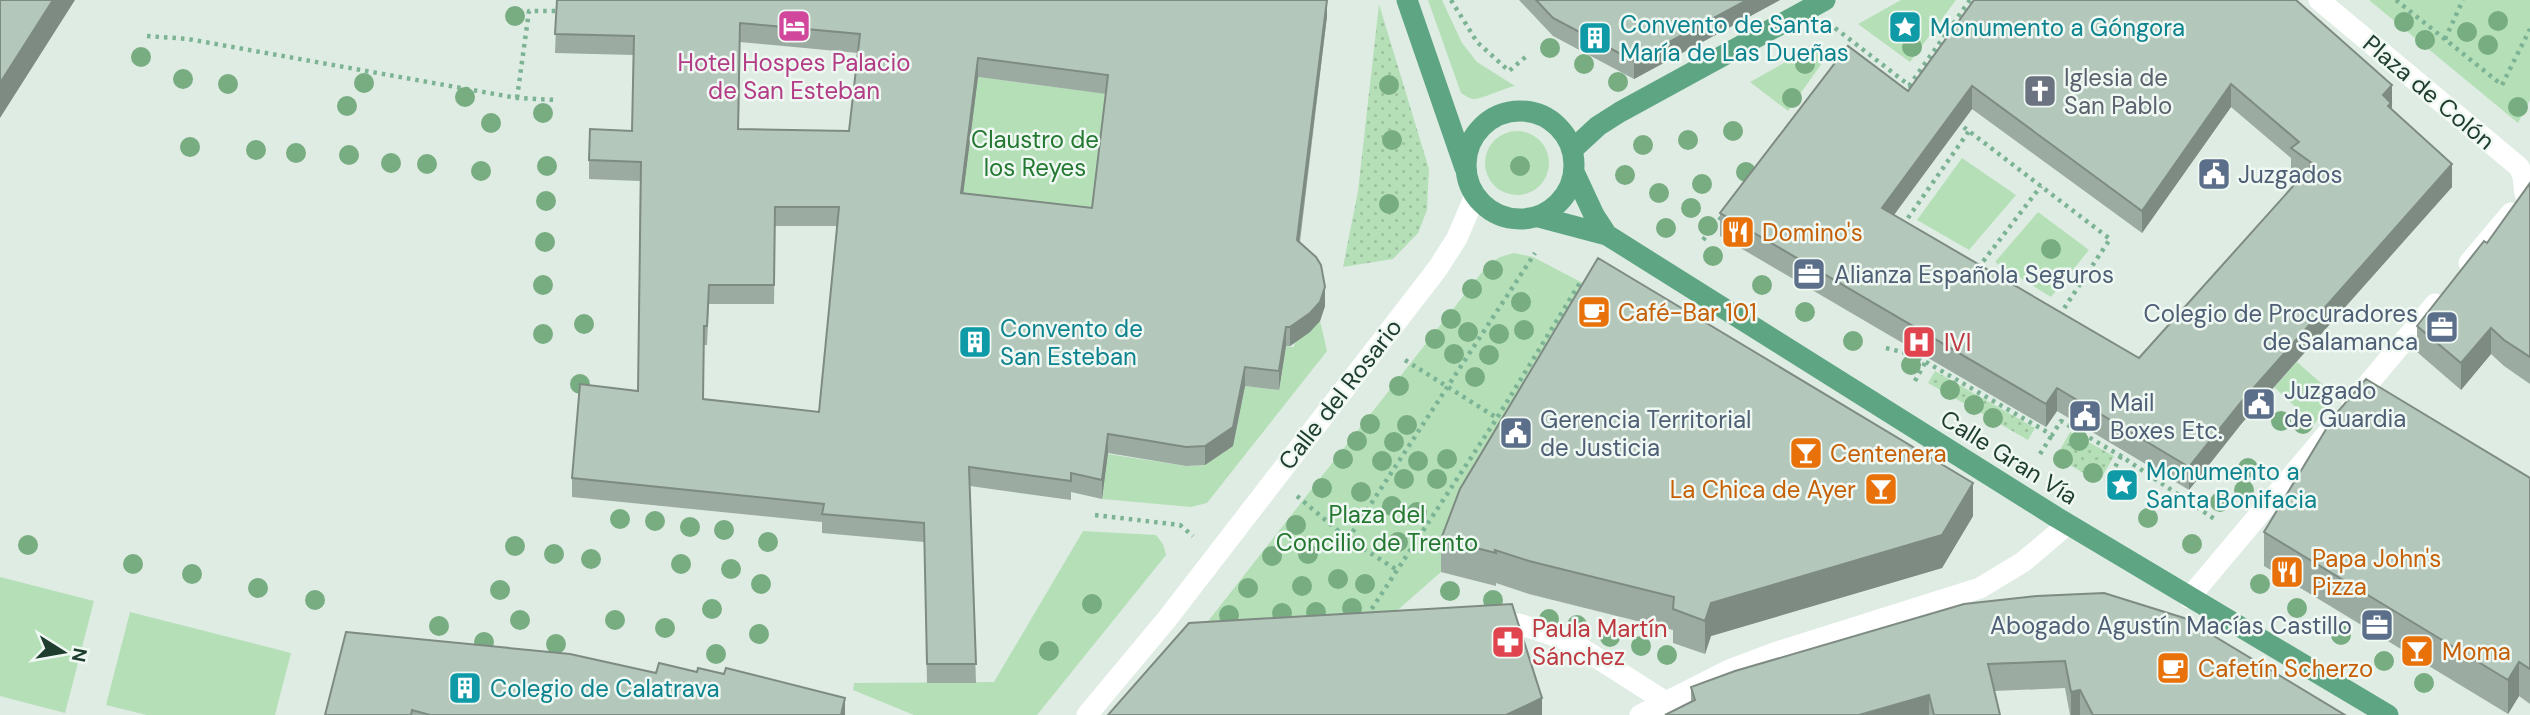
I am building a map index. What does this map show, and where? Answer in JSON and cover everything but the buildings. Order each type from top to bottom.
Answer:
[{"type":"main road","points":[[1407,0],[1466,170],[1475,195],[1482,205],[1516,220],[1539,216],[1556,207],[1568,191],[1574,172],[1568,140],[1553,122],[1533,113],[1510,112],[1480,128],[1469,148],[1466,170]]},
{"type":"main road","points":[[1572,150],[1598,126],[1620,111],[1825,0]]},
{"type":"main road","name":"Calle Gran Vía","points":[[1574,172],[1606,235]]},
{"type":"main road","name":"Calle Gran Vía","points":[[1539,216],[1606,235],[2068,524],[2388,715]]},
{"type":"street","name":"Plaza de Colón","points":[[2319,0],[2519,167],[2528,196]]},
{"type":"street","name":"Calle del Rosario","points":[[1087,715],[1174,626],[1215,555],[1438,268],[1457,238],[1475,195]]},
{"type":"street","points":[[2189,598],[2454,280],[2528,196]]},
{"type":"street","points":[[1640,715],[1668,708],[1729,670],[1774,653],[1980,588],[2023,562],[2068,524]]},
{"type":"street","points":[[1466,626],[1519,624],[1572,642],[1668,708]]},
{"type":"path","points":[[1451,0],[1477,42],[1509,71],[1529,54]]},
{"type":"path","points":[[1909,86],[1970,0]]},
{"type":"path","points":[[2396,0],[2502,85],[2530,29]]},
{"type":"path","points":[[2445,39],[2463,0]]},
{"type":"path","points":[[517,98],[529,11],[557,11]]},
{"type":"path","points":[[1834,28],[1919,93]]},
{"type":"path","points":[[147,36],[188,39],[517,98],[556,100]]},
{"type":"path","points":[[1949,116],[2110,239],[2059,316],[2048,309]]},
{"type":"path","points":[[1913,231],[1902,224],[1969,131]]},
{"type":"path","points":[[1978,268],[2041,186]]},
{"type":"path","points":[[1703,240],[1728,208]]},
{"type":"path","points":[[1348,539],[1535,253]]},
{"type":"path","points":[[1967,262],[1989,275]]},
{"type":"path","points":[[1364,621],[1497,418],[1581,281]]},
{"type":"path","points":[[1577,288],[1585,293]]},
{"type":"path","points":[[1886,348],[1914,355],[2052,435]]},
{"type":"path","points":[[1405,360],[1497,418]]},
{"type":"path","points":[[1915,381],[1926,362]]},
{"type":"path","points":[[2040,454],[2061,421],[2121,456],[2216,520]]},
{"type":"path","points":[[2121,456],[2106,484],[2130,497],[2128,504]]},
{"type":"path","points":[[1297,496],[1348,539],[1397,570]]},
{"type":"path","points":[[1095,515],[1180,525],[1215,555]]},
{"type":"green space","points":[[1428,0],[1442,0],[1462,43],[1477,62],[1515,86],[1476,99],[1461,93]]},
{"type":"green space","points":[[1901,0],[1956,0],[1910,62],[1858,24]]},
{"type":"green space","points":[[2369,0],[2530,0],[2530,100],[2518,123]]},
{"type":"green space","points":[[1379,4],[1429,169],[1427,210],[1418,233],[1393,259],[1343,267],[1358,191]]},
{"type":"green space","points":[[1814,46],[1827,56],[1788,111],[1750,82]]},
{"type":"green space","name":"Claustro de los Reyes","points":[[978,77],[1108,94],[1092,227],[961,212]]},
{"type":"green space","points":[[1517,131],[1529,133],[1540,140],[1547,151],[1547,175],[1540,186],[1529,193],[1517,195],[1505,193],[1494,186],[1487,175],[1485,163],[1487,151],[1494,140],[1505,133]]},
{"type":"green space","points":[[1962,158],[2016,195],[1969,250],[1917,220]]},
{"type":"green space","points":[[2038,212],[2089,250],[2051,297],[1995,262]]},
{"type":"green space","name":"Plaza del Concilio de Trento","points":[[1514,253],[1533,257],[1598,291],[1459,524],[1441,572],[1375,630],[1205,625],[1486,267],[1500,257]]},
{"type":"green space","points":[[1320,321],[1327,351],[1207,503],[1191,507],[1102,499],[1108,454],[1186,466],[1205,465],[1233,446],[1245,386],[1279,390],[1286,346],[1294,347],[1295,339],[1310,332]]},
{"type":"green space","points":[[2297,362],[2337,397],[2314,424],[2274,387]]},
{"type":"green space","points":[[1935,371],[2035,428],[2028,440],[1928,383]]},
{"type":"green space","points":[[2070,432],[2114,456],[2099,482],[2056,457]]},
{"type":"green space","points":[[1083,531],[1156,535],[1163,544],[1166,555],[1037,715],[914,715],[853,690],[854,683],[994,682]]},
{"type":"green space","points":[[0,577],[94,601],[65,713],[0,696]]},
{"type":"green space","points":[[130,612],[291,653],[275,715],[147,715],[106,705]]},
{"type":"place","name":"Hotel Hospes Palacio de San Esteban","points":[[794,26]]},
{"type":"place","name":"Monumento a Góngora","points":[[1905,27]]},
{"type":"place","name":"Convento de Santa María de Las Dueñas","points":[[1595,38]]},
{"type":"place","name":"Iglesia de San Pablo","points":[[2040,91]]},
{"type":"place","name":"Juzgados","points":[[2214,174]]},
{"type":"place","name":"Domino's","points":[[1738,232]]},
{"type":"place","name":"Alianza Española Seguros","points":[[1809,274]]},
{"type":"place","name":"Café-Bar 101","points":[[1594,312]]},
{"type":"place","name":"Colegio de Procuradores de Salamanca","points":[[2442,327]]},
{"type":"place","name":"Convento de San Esteban","points":[[975,342]]},
{"type":"place","name":"IVI","points":[[1919,342]]},
{"type":"place","name":"Juzgado de Guardia","points":[[2259,404]]},
{"type":"place","name":"Mail Boxes Etc.","points":[[2085,416]]},
{"type":"place","name":"Gerencia Territorial de Justicia","points":[[1516,433]]},
{"type":"place","name":"Centenera","points":[[1806,453]]},
{"type":"place","name":"Monumento a Santa Bonifacia","points":[[2122,485]]},
{"type":"place","name":"La Chica de Ayer","points":[[1881,489]]},
{"type":"place","name":"Papa John's Pizza","points":[[2287,572]]},
{"type":"place","name":"Abogado Agustín Macías Castillo","points":[[2377,625]]},
{"type":"place","name":"Paula Martín Sánchez","points":[[1508,642]]},
{"type":"place","name":"Moma","points":[[2417,651]]},
{"type":"place","name":"Cafetín Scherzo","points":[[2173,668]]},
{"type":"place","name":"Colegio de Calatrava","points":[[465,688]]}]
